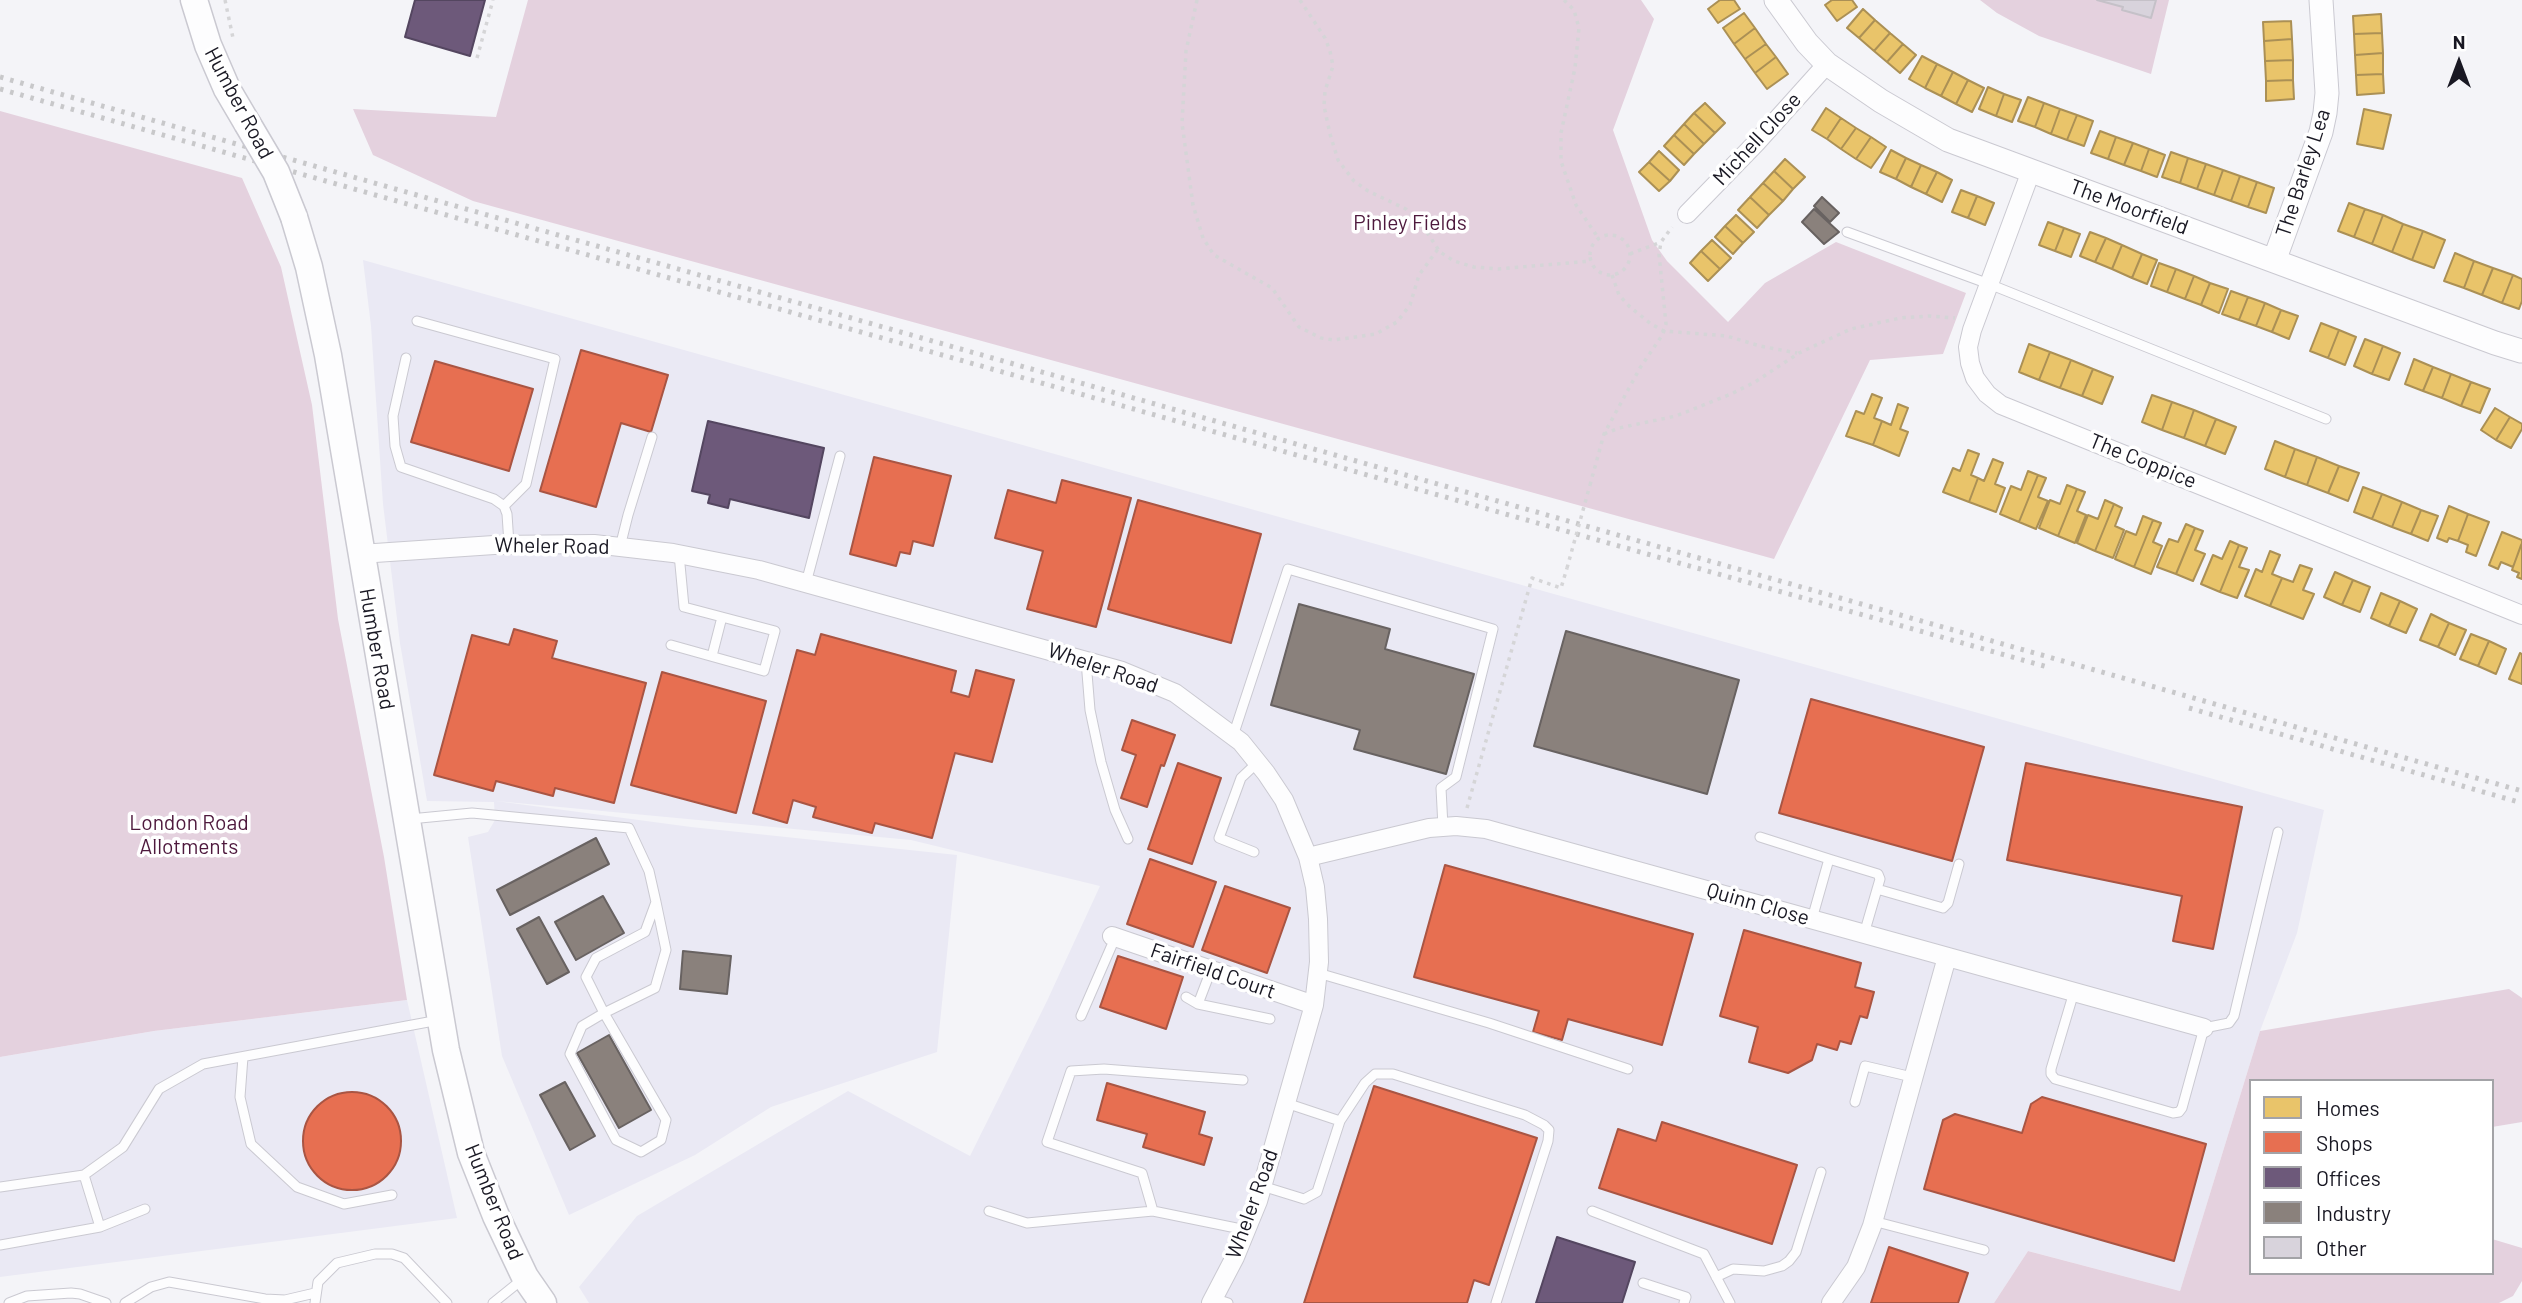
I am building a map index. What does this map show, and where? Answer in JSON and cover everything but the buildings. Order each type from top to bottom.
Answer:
[{"type":"main road","name":"Humber Road","points":[[194,0],[227,89],[276,173],[294,217],[309,267],[328,355],[446,1050],[471,1153],[496,1216],[525,1277],[543,1303]]},
{"type":"street","name":"The Moorfield","points":[[1776,0],[1807,43],[1827,64],[1926,128],[1975,151],[2522,355]]},
{"type":"street","name":"The Barley Lea","points":[[2274,261],[2321,132],[2325,113],[2327,93],[2321,0]]},
{"type":"street","name":"Michell Close","points":[[1687,214],[1827,64]]},
{"type":"street","name":"The Coppice","points":[[2031,171],[1968,347],[1975,378],[1987,394],[2001,405],[2522,615]]},
{"type":"street","name":"Wheler Road","points":[[360,554],[509,544],[594,544],[679,554],[759,570],[1122,671],[1175,693],[1233,736],[1258,762],[1284,800],[1308,857],[1318,919],[1318,973],[1314,1005],[1262,1186],[1217,1301]]},
{"type":"street","name":"Quinn Close","points":[[1308,857],[1429,828],[1452,827],[1513,836],[2204,1028]]},
{"type":"street","name":"Fairfield Court","points":[[1113,937],[1314,1005]]},
{"type":"street","points":[[1831,1303],[1856,1267],[1873,1221],[1947,957]]},
{"type":"lane","points":[[1846,232],[1989,284],[2326,419]]},
{"type":"lane","points":[[416,321],[555,359],[526,484],[504,506]]},
{"type":"lane","points":[[406,358],[393,416],[395,446],[401,467],[494,499],[504,506],[508,514],[509,544]]},
{"type":"lane","points":[[621,547],[652,437]]},
{"type":"lane","points":[[806,583],[840,456]]},
{"type":"lane","points":[[671,645],[764,671],[775,631],[684,607],[679,554]]},
{"type":"lane","points":[[1233,736],[1288,569],[1493,629],[1456,777],[1441,788],[1452,827]]},
{"type":"lane","points":[[712,656],[722,617]]},
{"type":"lane","points":[[1086,660],[1090,710],[1101,762],[1115,810],[1128,839]]},
{"type":"lane","points":[[1254,852],[1219,838],[1241,778],[1258,762]]},
{"type":"lane","points":[[407,819],[472,813],[629,828],[649,871],[656,902],[666,950],[655,988],[604,1013],[582,1026],[570,1054],[616,1140],[640,1152],[661,1140],[666,1119],[604,1013],[586,977],[596,958],[645,932],[656,902]]},
{"type":"lane","points":[[2074,992],[2051,1069],[2055,1079],[2173,1113],[2182,1108],[2204,1028],[2230,1023],[2234,1016],[2278,832]]},
{"type":"lane","points":[[1760,837],[1878,874],[1880,879],[1864,934]]},
{"type":"lane","points":[[1812,919],[1829,859]]},
{"type":"lane","points":[[1877,889],[1944,908],[1948,903],[1959,864]]},
{"type":"lane","points":[[1081,1016],[1113,937]]},
{"type":"lane","points":[[1198,1004],[1210,970]]},
{"type":"lane","points":[[1318,973],[1462,1015],[1628,1069]]},
{"type":"lane","points":[[1186,998],[1198,1004],[1270,1019]]},
{"type":"lane","points":[[0,1186],[84,1175],[123,1147],[159,1089],[203,1064],[440,1020]]},
{"type":"lane","points":[[243,1057],[240,1097],[251,1144],[297,1187],[344,1204],[393,1195]]},
{"type":"lane","points":[[1855,1102],[1865,1066],[1912,1077]]},
{"type":"lane","points":[[1153,1211],[1142,1173],[1047,1142],[1071,1071],[1104,1069],[1243,1080]]},
{"type":"lane","points":[[1262,1186],[1304,1199],[1313,1196],[1317,1192],[1340,1121],[1365,1083],[1375,1074],[1393,1074],[1525,1115],[1549,1130],[1548,1141],[1496,1303]]},
{"type":"lane","points":[[1286,1104],[1340,1121]]},
{"type":"lane","points":[[1716,1277],[1733,1269],[1764,1271],[1789,1261],[1796,1252],[1821,1172]]},
{"type":"lane","points":[[84,1175],[100,1227]]},
{"type":"lane","points":[[0,1245],[100,1227],[145,1209]]},
{"type":"lane","points":[[989,1211],[1027,1223],[1153,1211],[1246,1230]]},
{"type":"lane","points":[[1592,1211],[1704,1254],[1730,1303]]},
{"type":"lane","points":[[1873,1221],[1984,1250]]},
{"type":"lane","points":[[125,1303],[152,1287],[169,1282],[265,1299],[315,1298],[318,1282],[337,1263],[375,1254],[392,1254],[404,1258],[447,1303]]},
{"type":"lane","points":[[493,1303],[525,1277]]},
{"type":"lane","points":[[1643,1283],[1686,1297],[1684,1303]]},
{"type":"lane","points":[[9,1303],[27,1296],[71,1293],[106,1303]]},
{"type":"path","points":[[477,58],[493,0]]},
{"type":"path","points":[[1197,0],[1186,51],[1182,123],[1193,205],[1203,238],[1214,255],[1264,281],[1300,327],[1321,338],[1334,341],[1376,334],[1397,322],[1410,305],[1419,275],[1438,249]]},
{"type":"path","points":[[1300,0],[1331,51],[1333,66],[1325,91],[1324,106],[1338,160],[1354,181],[1368,191],[1406,209],[1420,222],[1438,249],[1454,261],[1475,267],[1498,269],[1591,261]]},
{"type":"path","points":[[1564,0],[1574,10],[1579,38],[1576,68],[1561,133],[1561,161],[1576,205],[1599,239]]},
{"type":"path","points":[[1452,827],[1532,578],[1561,587],[1604,435],[1640,368],[1664,331],[1665,312],[1659,270],[1661,242],[1671,228],[1687,214]]},
{"type":"path","points":[[1606,236],[1617,236],[1623,240],[1630,254],[1627,266],[1612,275],[1595,269],[1591,261],[1591,251],[1599,239],[1606,236]]},
{"type":"path","points":[[1630,254],[1661,242]]},
{"type":"path","points":[[1612,275],[1619,295],[1630,307],[1664,331],[1727,337],[1799,353]]},
{"type":"path","points":[[1604,435],[1619,428],[1642,425],[1702,407],[1755,382],[1799,353],[1851,329],[1887,320],[1928,316],[1976,322]]},
{"type":"shaded area","points":[[363,260],[2324,810],[2297,933],[2260,1031],[2180,1291],[2028,1251],[1994,1303],[589,1303],[579,1287],[637,1216],[848,1091],[970,1156],[1047,1001],[1100,886],[911,840],[496,801],[691,827],[957,855],[937,1052],[771,1107],[695,1155],[569,1215],[502,1056],[468,837],[488,832],[495,820],[494,802],[427,801],[400,643],[383,504],[371,326]]},
{"type":"shaded area","points":[[407,1000],[457,1218],[0,1277],[0,1057],[154,1031]]},
{"type":"green space","name":"Pinley Fields","points":[[528,0],[1641,0],[1654,19],[1613,130],[1652,240],[1667,261],[1728,322],[1765,283],[1836,242],[1966,293],[1943,354],[1870,360],[1774,559],[473,201],[373,155],[353,109],[496,117]]},
{"type":"green space","points":[[1980,0],[2169,0],[2151,74],[2039,36],[1997,13]]},
{"type":"green space","name":"London Road Allotments","points":[[0,111],[242,178],[281,267],[312,405],[338,619],[384,857],[407,1000],[154,1031],[0,1057]]},
{"type":"green space","points":[[2509,989],[2522,998],[2522,1122],[2494,1127],[2494,1079],[2249,1079],[2249,1275],[2494,1275],[2494,1240],[2522,1248],[2522,1281],[2513,1296],[2499,1303],[1994,1303],[2028,1251],[2180,1291],[2260,1031]]},
{"type":"railway","points":[[0,77],[2522,791]]},
{"type":"railway","points":[[0,89],[2051,668]]},
{"type":"railway","points":[[2189,708],[2522,803]]}]
